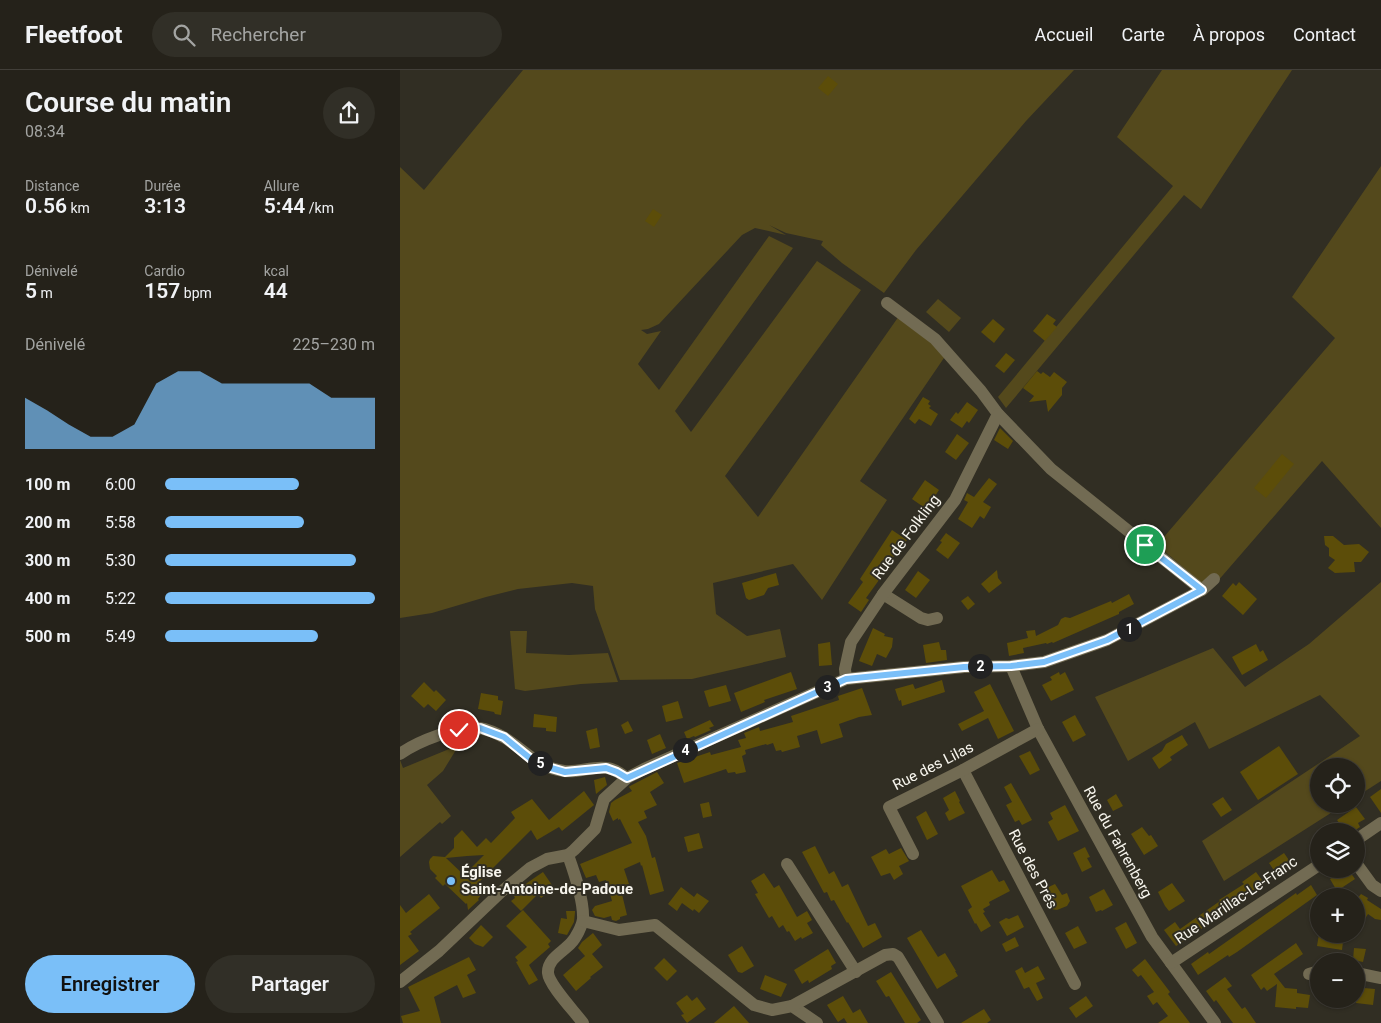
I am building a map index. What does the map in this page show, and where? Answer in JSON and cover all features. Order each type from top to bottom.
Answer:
[{"type":"street","points":[[887,303],[935,339],[981,390],[998,414],[1051,469],[1202,590]]},
{"type":"street","name":"Rue de Folkling","points":[[846,679],[845,669],[851,642],[883,594],[955,500],[998,414]]},
{"type":"street","points":[[400,982],[439,951],[501,892],[530,868],[547,859],[568,855],[595,829],[604,799],[627,778],[652,765],[846,679],[964,667],[1011,666],[1044,662],[1107,640],[1202,590],[1214,579]]},
{"type":"street","points":[[883,594],[921,618],[928,620],[937,618]]},
{"type":"street","name":"Rue du Fahrenberg","points":[[1011,666],[1038,729],[1152,937],[1215,1023]]},
{"type":"street","points":[[400,754],[453,731],[480,728],[504,737],[531,759],[544,766],[565,772],[606,768],[627,778]]},
{"type":"street","name":"Rue des Lilas","points":[[913,854],[889,807],[963,770],[1038,729]]},
{"type":"street","name":"Rue des Prés","points":[[963,770],[1075,984]]},
{"type":"street","points":[[1365,834],[1381,823]]},
{"type":"street","points":[[568,855],[576,879],[583,921],[572,942],[550,963],[548,970],[549,978],[583,1023]]},
{"type":"street","points":[[786,864],[856,972]]},
{"type":"street","name":"Rue Marillac-Le-Franc","points":[[1171,963],[1310,870]]},
{"type":"street","points":[[1365,875],[1372,885],[1381,891]]},
{"type":"street","points":[[583,921],[619,930],[655,925],[754,1006],[772,1010],[792,1006],[885,955],[893,954],[898,957],[938,1023]]},
{"type":"street","points":[[1365,975],[1381,978]]},
{"type":"street","points":[[792,1006],[806,1019],[817,1023]]},
{"type":"shaded area","points":[[523,70],[1074,70],[1026,121],[916,250],[884,293],[842,263],[821,245],[823,241],[786,233],[769,225],[786,235],[755,228],[742,235],[659,324],[641,330],[647,334],[661,331],[638,364],[659,390],[769,236],[793,248],[675,411],[691,432],[817,261],[861,290],[725,476],[758,517],[899,316],[946,355],[860,481],[887,500],[822,600],[793,564],[713,583],[716,614],[747,636],[780,629],[786,657],[692,679],[620,680],[595,609],[593,586],[572,583],[518,589],[432,613],[400,618],[400,167],[424,190]]},
{"type":"shaded area","points":[[1162,70],[1292,70],[1201,209],[1184,195],[1006,408],[998,397],[1173,186],[1117,137]]},
{"type":"shaded area","points":[[1381,166],[1381,528],[1322,461],[1210,590],[1157,545],[1335,338],[1292,297]]},
{"type":"shaded area","points":[[938,299],[961,318],[949,332],[926,312]]},
{"type":"shaded area","points":[[1381,582],[1381,781],[1365,791],[1365,758],[1327,758],[1360,736],[1320,695],[1209,749],[1195,722],[1128,761],[1095,697],[1213,648],[1245,687],[1309,644]]},
{"type":"shaded area","points":[[510,631],[527,631],[526,653],[569,655],[608,653],[618,682],[581,684],[525,691],[515,689]]},
{"type":"shaded area","points":[[459,730],[461,741],[459,745],[443,771],[427,785],[451,816],[442,824],[440,822],[400,857],[400,760],[403,768],[454,747],[450,732]]},
{"type":"shaded area","points":[[1310,769],[1310,813],[1331,813],[1315,823],[1310,823],[1310,826],[1224,881],[1202,841]]},
{"type":"building","points":[[828,76],[838,84],[828,96],[818,88]]},
{"type":"building","points":[[653,209],[662,215],[654,227],[645,221]]},
{"type":"building","points":[[1047,314],[1056,320],[1053,324],[1057,327],[1045,341],[1033,331]]},
{"type":"building","points":[[993,319],[1005,329],[994,343],[981,332]]},
{"type":"building","points":[[1006,353],[1015,360],[1004,373],[995,366]]},
{"type":"building","points":[[1037,371],[1041,374],[1043,372],[1050,377],[1054,372],[1067,382],[1062,388],[1062,395],[1048,412],[1046,400],[1029,402],[1034,396],[1023,388]]},
{"type":"building","points":[[923,397],[930,401],[928,404],[931,406],[929,408],[938,414],[931,426],[919,419],[915,424],[909,419]]},
{"type":"building","points":[[967,402],[978,410],[969,423],[967,421],[962,428],[950,420],[956,412],[958,414]]},
{"type":"building","points":[[1000,428],[1013,441],[1008,449],[994,440]]},
{"type":"building","points":[[957,434],[969,443],[956,460],[945,452]]},
{"type":"building","points":[[1282,454],[1294,464],[1266,498],[1254,488]]},
{"type":"building","points":[[989,478],[997,484],[983,502],[991,507],[984,519],[980,516],[972,528],[958,519],[968,502],[964,500],[967,493],[974,497]]},
{"type":"building","points":[[925,480],[939,490],[925,508],[912,499]]},
{"type":"building","points":[[892,530],[907,540],[877,578],[879,580],[866,598],[869,600],[861,612],[848,603],[863,582],[860,579]]},
{"type":"building","points":[[946,533],[960,543],[948,559],[936,550]]},
{"type":"building","points":[[1324,536],[1333,536],[1344,545],[1359,544],[1369,552],[1361,562],[1354,562],[1355,572],[1335,573],[1328,568],[1335,560],[1329,556],[1329,548],[1325,545]]},
{"type":"building","points":[[997,570],[998,578],[1002,583],[989,593],[981,584]]},
{"type":"building","points":[[918,571],[930,580],[916,598],[905,590]]},
{"type":"building","points":[[776,573],[779,585],[768,588],[764,595],[749,600],[746,598],[742,583]]},
{"type":"building","points":[[1239,582],[1257,599],[1243,615],[1222,596],[1233,583],[1236,586]]},
{"type":"building","points":[[1129,594],[1134,604],[1119,612],[1119,614],[1053,643],[1023,648],[1024,653],[1009,656],[1007,643],[1028,638],[1026,631],[1035,630],[1036,636],[1058,625],[1061,619],[1065,617],[1070,618],[1111,601],[1112,603]]},
{"type":"building","points":[[968,596],[975,604],[968,610],[961,601]]},
{"type":"building","points":[[873,628],[885,634],[884,636],[893,638],[892,647],[886,658],[877,654],[872,666],[859,661]]},
{"type":"building","points":[[830,642],[832,665],[819,666],[818,644]]},
{"type":"building","points":[[939,642],[941,650],[946,650],[947,660],[926,663],[923,645]]},
{"type":"building","points":[[1256,644],[1260,652],[1263,650],[1268,660],[1242,675],[1232,657]]},
{"type":"building","points":[[791,672],[797,689],[764,700],[765,702],[741,712],[734,693]]},
{"type":"building","points":[[1059,672],[1060,675],[1065,672],[1074,690],[1051,701],[1042,685],[1052,680],[1050,677]]},
{"type":"building","points":[[942,680],[945,692],[902,706],[895,689],[913,684],[915,689]]},
{"type":"building","points":[[424,682],[446,700],[436,711],[428,704],[424,708],[411,696]]},
{"type":"building","points":[[990,684],[1014,731],[998,739],[988,718],[962,731],[958,724],[984,711],[974,692]]},
{"type":"building","points":[[726,685],[731,701],[709,707],[704,691]]},
{"type":"building","points":[[862,688],[872,715],[839,724],[843,737],[821,744],[817,730],[797,736],[800,747],[782,752],[781,750],[776,751],[773,743],[745,750],[746,754],[742,756],[746,772],[728,773],[726,769],[684,783],[677,763],[710,752],[711,755],[741,747],[738,740],[746,738],[744,733],[759,727],[760,731],[793,722],[791,716],[839,700],[838,696]]},
{"type":"building","points":[[481,693],[498,696],[498,700],[503,701],[501,715],[478,709]]},
{"type":"building","points":[[678,701],[683,718],[666,722],[662,706]]},
{"type":"building","points":[[534,714],[557,717],[556,732],[546,731],[546,728],[533,727]]},
{"type":"building","points":[[1075,715],[1086,735],[1073,742],[1062,722]]},
{"type":"building","points":[[710,720],[714,726],[709,728],[711,730],[687,739],[684,732]]},
{"type":"building","points":[[628,721],[633,731],[625,734],[621,725]]},
{"type":"building","points":[[597,728],[600,747],[590,749],[586,731]]},
{"type":"building","points":[[660,734],[666,748],[652,754],[647,740]]},
{"type":"building","points":[[1182,735],[1188,745],[1170,757],[1172,760],[1159,769],[1152,758],[1162,751],[1166,744]]},
{"type":"building","points":[[1279,746],[1298,774],[1258,800],[1240,772]]},
{"type":"building","points":[[1030,751],[1040,770],[1030,775],[1019,756]]},
{"type":"building","points":[[657,772],[664,783],[650,792],[657,805],[644,811],[647,818],[638,822],[646,836],[652,858],[655,857],[664,891],[650,895],[640,862],[624,869],[629,884],[620,886],[627,915],[620,917],[616,921],[612,920],[611,916],[604,918],[595,916],[592,910],[595,906],[612,901],[606,880],[599,882],[596,875],[586,878],[580,864],[632,843],[620,819],[618,820],[618,818],[613,821],[609,812],[611,803],[632,791],[630,786]]},
{"type":"building","points":[[605,777],[607,785],[596,794],[594,780]]},
{"type":"building","points":[[1011,783],[1032,820],[1022,825],[1019,820],[1015,822],[1006,805],[1012,802],[1004,787]]},
{"type":"building","points":[[1381,789],[1381,813],[1370,797]]},
{"type":"building","points":[[584,791],[594,805],[562,831],[559,827],[537,840],[531,830],[474,887],[480,891],[481,895],[479,900],[468,910],[467,903],[445,884],[443,886],[430,869],[430,859],[433,856],[445,857],[454,848],[454,838],[462,830],[477,847],[486,838],[491,843],[515,818],[511,812],[532,799],[549,820]],"holes":[[[484,855],[464,875],[446,858]]]},
{"type":"building","points":[[955,791],[965,813],[949,821],[945,813],[949,810],[943,798]]},
{"type":"building","points":[[1116,794],[1123,806],[1113,811],[1107,800]]},
{"type":"building","points":[[1223,797],[1232,810],[1221,817],[1212,804]]},
{"type":"building","points":[[709,802],[712,816],[703,818],[700,804]]},
{"type":"building","points":[[1065,805],[1079,831],[1058,841],[1048,822],[1053,819],[1050,813]]},
{"type":"building","points":[[926,811],[938,834],[927,840],[916,817]]},
{"type":"building","points":[[1347,813],[1360,813],[1365,819],[1358,823],[1339,823],[1337,820]]},
{"type":"building","points":[[1142,827],[1149,836],[1151,835],[1158,846],[1144,855],[1131,834]]},
{"type":"building","points":[[699,833],[703,848],[688,852],[684,837]]},
{"type":"building","points":[[815,846],[829,874],[834,871],[842,887],[848,884],[868,926],[875,923],[882,937],[863,948],[834,900],[831,901],[827,892],[824,893],[802,852]]},
{"type":"building","points":[[1085,847],[1090,857],[1087,858],[1092,867],[1082,872],[1073,853]]},
{"type":"building","points":[[901,848],[909,861],[899,866],[903,874],[894,880],[890,873],[881,876],[871,857],[886,849],[889,854]]},
{"type":"building","points":[[1284,853],[1291,863],[1287,866],[1288,868],[1277,875],[1269,863]]},
{"type":"building","points":[[992,870],[999,882],[1004,880],[1010,891],[989,902],[990,905],[983,909],[985,912],[983,913],[991,926],[981,932],[968,910],[972,907],[961,886]]},
{"type":"building","points":[[543,872],[554,888],[541,898],[538,894],[521,911],[511,901],[527,883]]},
{"type":"building","points":[[1256,872],[1264,883],[1234,904],[1235,906],[1201,929],[1200,927],[1185,937],[1187,939],[1176,946],[1164,930],[1175,922],[1180,929],[1244,884],[1242,882]]},
{"type":"building","points":[[764,873],[774,888],[779,885],[797,917],[807,911],[812,920],[807,923],[813,933],[795,941],[783,925],[779,928],[772,916],[769,918],[755,894],[758,893],[751,881]]},
{"type":"building","points":[[1330,879],[1355,879],[1342,888],[1335,888]]},
{"type":"building","points":[[1172,883],[1185,901],[1169,911],[1158,892]]},
{"type":"building","points":[[1055,884],[1062,895],[1067,893],[1070,901],[1067,906],[1057,910],[1051,909],[1042,890]]},
{"type":"building","points":[[1311,885],[1313,888],[1310,888],[1310,900],[1237,952],[1229,957],[1228,955],[1198,975],[1191,964],[1208,952],[1209,954],[1296,893],[1297,895]]},
{"type":"building","points":[[681,887],[694,897],[697,893],[709,901],[699,913],[682,903],[677,911],[668,904]]},
{"type":"building","points":[[1104,889],[1113,905],[1096,912],[1089,897]]},
{"type":"building","points":[[429,894],[440,908],[410,932],[412,934],[408,936],[419,951],[400,965],[400,905],[406,913]]},
{"type":"building","points":[[1365,896],[1368,898],[1367,900],[1381,909],[1381,920],[1375,919],[1368,914],[1365,919]]},
{"type":"building","points":[[523,910],[551,941],[548,944],[550,947],[529,965],[538,980],[529,985],[515,957],[527,947],[506,926]]},
{"type":"building","points":[[566,911],[575,911],[574,922],[567,935],[558,933],[561,918],[567,919]]},
{"type":"building","points":[[1018,915],[1024,927],[1007,936],[999,922]]},
{"type":"building","points":[[1126,922],[1137,943],[1126,949],[1115,928]]},
{"type":"building","points":[[481,925],[493,937],[483,947],[475,944],[469,938]]},
{"type":"building","points":[[1078,926],[1087,943],[1074,949],[1065,933]]},
{"type":"building","points":[[921,930],[938,957],[945,953],[958,976],[937,989],[907,938]]},
{"type":"building","points":[[593,933],[602,945],[592,954],[603,967],[576,991],[563,975],[585,956],[578,948]]},
{"type":"building","points":[[1015,937],[1019,946],[1006,952],[1002,944]]},
{"type":"building","points":[[1296,943],[1303,954],[1274,974],[1285,988],[1297,989],[1297,993],[1310,995],[1308,1008],[1275,1007],[1277,984],[1267,991],[1264,987],[1261,990],[1251,975]]},
{"type":"building","points":[[1318,943],[1343,943],[1342,950],[1317,946]]},
{"type":"building","points":[[742,946],[754,966],[742,973],[738,972],[728,955]]},
{"type":"building","points":[[1354,948],[1366,949],[1365,953],[1354,953]]},
{"type":"building","points":[[828,949],[836,963],[831,966],[832,969],[809,983],[808,980],[802,984],[794,970]]},
{"type":"building","points":[[469,957],[476,970],[467,975],[476,993],[463,998],[457,985],[434,997],[441,1023],[403,1023],[401,1016],[420,1011],[408,987]]},
{"type":"building","points":[[664,958],[677,971],[667,981],[654,968]]},
{"type":"building","points":[[1145,959],[1190,1023],[1158,1023],[1168,1016],[1157,1002],[1153,1005],[1147,996],[1154,992],[1141,975],[1138,977],[1132,970]]},
{"type":"building","points":[[1038,966],[1045,979],[1036,983],[1043,998],[1037,1001],[1029,987],[1024,989],[1015,971],[1022,967],[1025,973]]},
{"type":"building","points":[[891,972],[921,1020],[917,1023],[905,1023],[889,996],[886,997],[876,981]]},
{"type":"building","points":[[765,975],[787,984],[781,997],[760,989]]},
{"type":"building","points":[[1225,977],[1232,986],[1227,989],[1242,1009],[1245,1007],[1256,1023],[1233,1023],[1216,1000],[1214,1002],[1206,991]]},
{"type":"building","points":[[1365,988],[1375,989],[1373,1005],[1365,1004]]},
{"type":"building","points":[[687,995],[692,1001],[697,997],[706,1009],[687,1023],[681,1015],[684,1014],[676,1003]]},
{"type":"building","points":[[843,996],[853,1013],[860,1009],[868,1023],[847,1023],[844,1018],[838,1022],[827,1005]]},
{"type":"building","points":[[1086,996],[1093,1006],[1076,1018],[1069,1008]]},
{"type":"building","points":[[734,1006],[749,1023],[714,1023]]},
{"type":"building","points":[[984,1009],[991,1020],[987,1023],[961,1023]]},
{"type":"place","name":"Église Saint-Antoine-de-Padoue","points":[[451,881]]},
{"type":"route","points":[[459,730],[480,728],[504,737],[531,759],[544,766],[565,772],[606,768],[627,778],[846,679],[964,667],[1011,666],[1044,662],[1107,640],[1202,590],[1145,545]]}]
